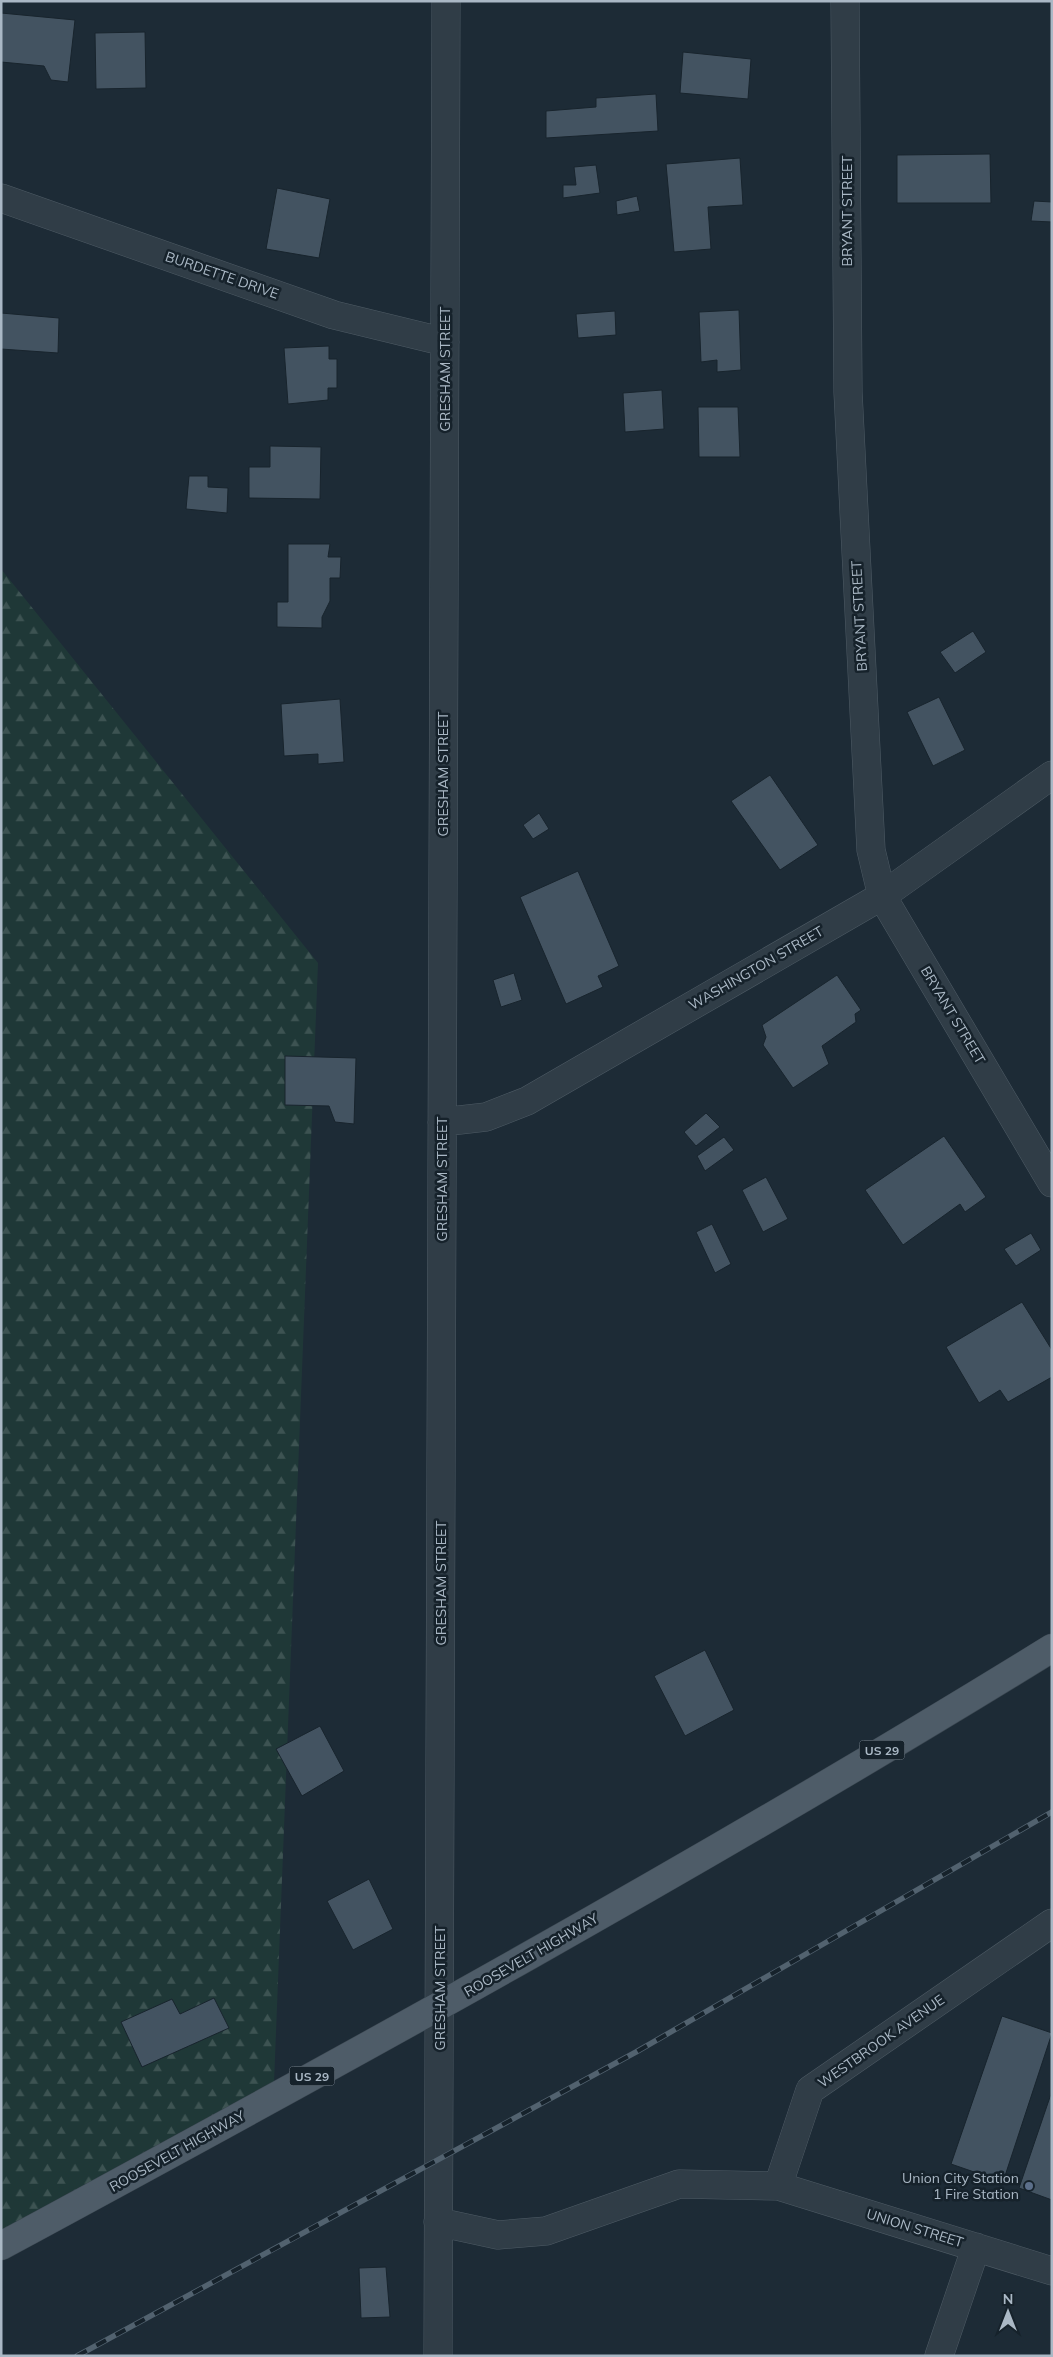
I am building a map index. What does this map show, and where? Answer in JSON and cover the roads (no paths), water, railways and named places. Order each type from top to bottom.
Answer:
[{"type":"main road","name":"ROOSEVELT HIGHWAY","points":[[1,2246],[439,2008],[711,1852],[1052,1648]]},
{"type":"street","name":"GRESHAM STREET","points":[[438,2356],[446,1]]},
{"type":"street","name":"BRYANT STREET","points":[[845,1],[848,392],[871,850],[882,896],[1052,1183]]},
{"type":"street","name":"BURDETTE DRIVE","points":[[1,198],[334,315],[445,342]]},
{"type":"street","name":"WASHINGTON STREET","points":[[442,1122],[486,1117],[527,1101],[882,896],[1052,775]]},
{"type":"street","name":"WESTBROOK AVENUE","points":[[778,2186],[810,2090],[1052,1923]]},
{"type":"street","points":[[438,2222],[498,2235],[546,2231],[679,2184],[778,2186]]},
{"type":"street","name":"UNION STREET","points":[[778,2186],[1052,2271]]},
{"type":"street","points":[[938,2356],[976,2247]]},
{"type":"railway","points":[[77,2356],[636,2052],[1052,1812]]},
{"type":"place","name":"Union City Station 1 Fire Station","points":[[1029,2186]]}]
